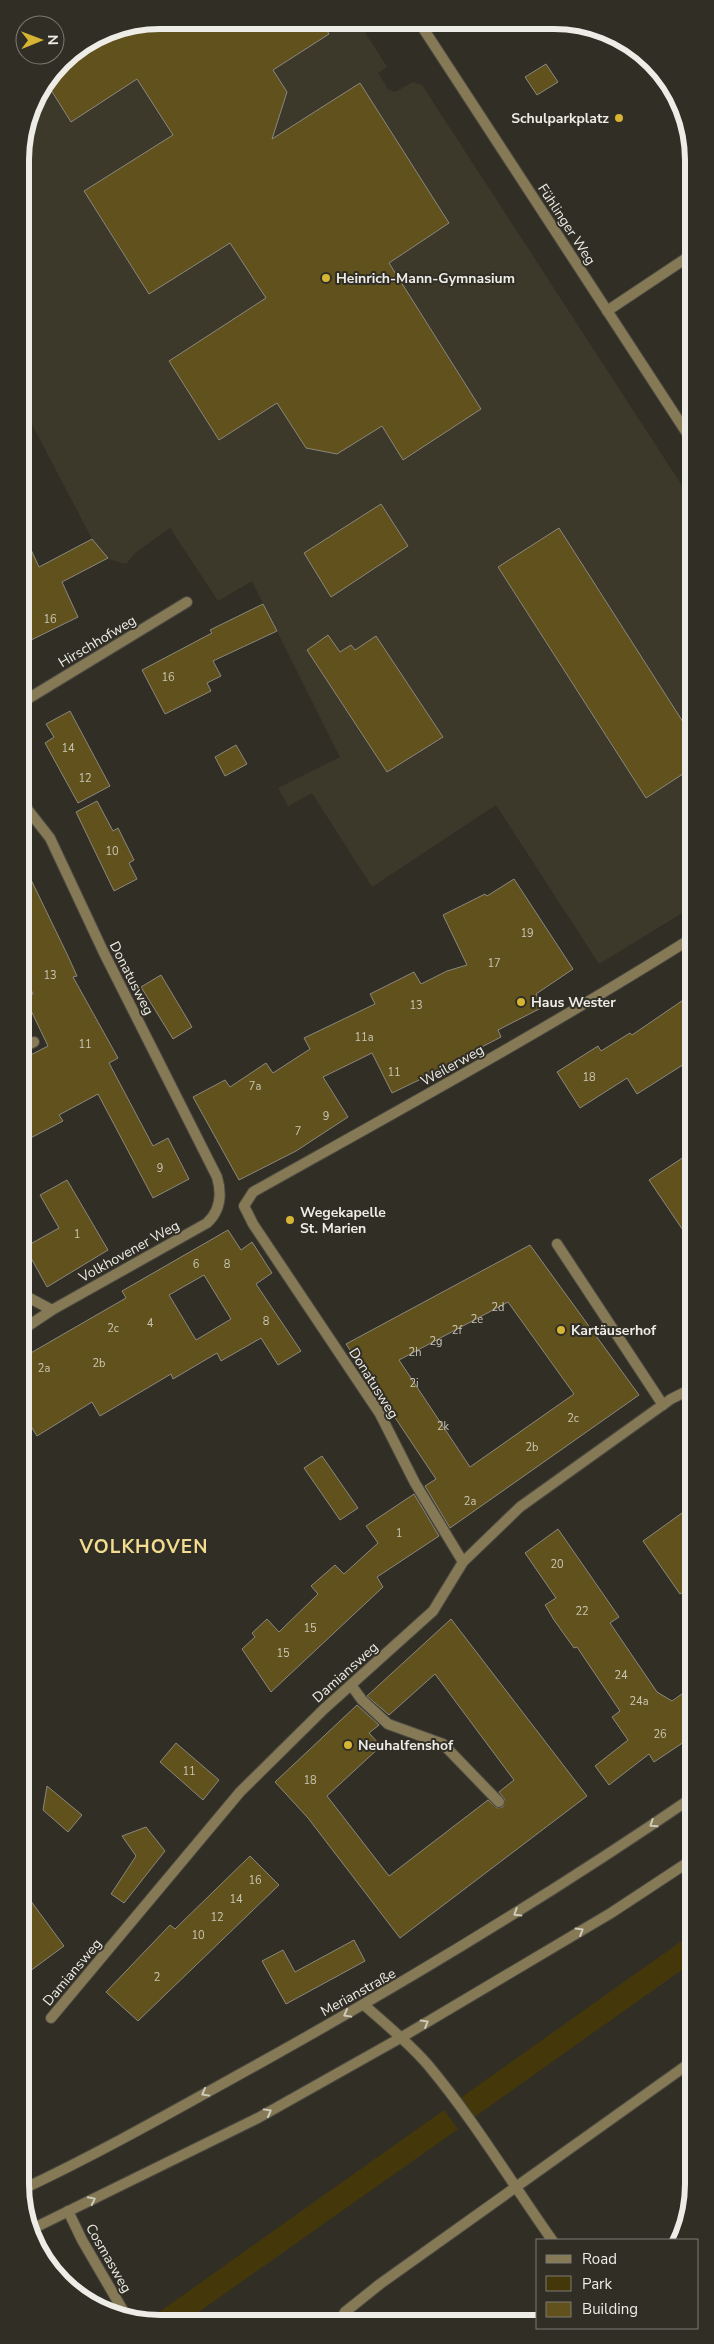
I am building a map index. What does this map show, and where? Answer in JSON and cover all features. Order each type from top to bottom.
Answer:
[{"type":"street","name":"Fühlinger Weg","points":[[425,29],[685,430]]},
{"type":"street","points":[[607,311],[685,260]]},
{"type":"street","name":"Hirschhofweg","points":[[29,698],[187,602]]},
{"type":"street","name":"Donatusweg","points":[[29,811],[50,838],[103,951],[217,1177]]},
{"type":"street","name":"Weilerweg","points":[[253,1224],[244,1206],[253,1192],[600,996],[685,942]]},
{"type":"street","points":[[29,1044],[34,1042]]},
{"type":"street","name":"Volkhovener Weg","points":[[29,1325],[52,1310],[207,1223],[215,1215],[220,1199],[221,1189],[217,1177]]},
{"type":"street","name":"Donatusweg","points":[[253,1224],[380,1414],[415,1483],[463,1562]]},
{"type":"street","points":[[557,1244],[663,1405]]},
{"type":"street","points":[[29,1298],[52,1310]]},
{"type":"street","name":"Damiansweg","points":[[51,2018],[240,1792],[351,1685],[433,1611],[463,1562],[520,1507],[663,1405],[685,1393]]},
{"type":"street","points":[[351,1685],[362,1700],[388,1724],[443,1744],[499,1802]]},
{"type":"street","name":"Merianstraße","points":[[29,2186],[95,2155],[364,2005],[530,1904],[685,1802]]},
{"type":"street","points":[[36,2227],[258,2118],[402,2037],[611,1913],[685,1864]]},
{"type":"street","points":[[364,2005],[402,2037],[428,2065],[456,2101],[551,2239]]},
{"type":"street","points":[[343,2315],[380,2284],[685,2066]]},
{"type":"street","name":"Cosmasweg","points":[[68,2211],[82,2240],[122,2309]]},
{"type":"shaded area","points":[[160,29],[363,29],[387,67],[378,73],[388,89],[395,92],[413,82],[422,85],[685,490],[685,911],[599,964],[496,805],[372,887],[312,793],[288,806],[278,788],[340,757],[252,581],[218,601],[170,528],[135,553],[126,564],[108,559],[92,539],[29,419],[29,151],[33,126],[42,102],[61,73],[73,61],[94,46],[134,31]]},
{"type":"green space","points":[[685,1939],[685,1968],[473,2118],[459,2099]]},
{"type":"green space","points":[[444,2110],[458,2129],[194,2315],[155,2315]]},
{"type":"building","name":"Heinrich-Mann-Gymnasium","points":[[160,29],[326,29],[329,34],[273,70],[287,92],[272,139],[360,83],[449,223],[389,263],[481,409],[403,460],[382,426],[337,454],[306,448],[277,403],[219,440],[169,361],[266,298],[230,243],[149,294],[84,191],[173,135],[137,79],[71,122],[50,89],[61,73],[73,61],[94,46],[134,31]]},
{"type":"building","points":[[546,64],[558,82],[537,95],[525,77]]},
{"type":"building","points":[[381,504],[408,546],[331,597],[304,553]]},
{"type":"building","points":[[559,528],[685,725],[685,773],[646,798],[498,567]]},
{"type":"building","points":[[92,539],[108,558],[62,582],[78,617],[29,641],[29,545],[39,567]]},
{"type":"building","points":[[263,604],[277,631],[213,661],[221,676],[207,683],[211,691],[165,714],[142,670],[212,633],[210,630]]},
{"type":"building","points":[[328,635],[340,652],[351,645],[355,650],[376,636],[443,737],[387,772],[307,650]]},
{"type":"building","points":[[70,711],[110,786],[78,803],[45,743],[54,737],[46,724]]},
{"type":"building","points":[[236,745],[247,764],[225,776],[215,757]]},
{"type":"building","points":[[97,801],[113,831],[118,828],[134,860],[129,863],[137,879],[114,891],[76,812]]},
{"type":"building","points":[[29,876],[77,976],[73,977],[118,1058],[109,1063],[153,1146],[168,1138],[189,1179],[153,1198],[98,1094],[59,1115],[63,1121],[29,1139],[29,1056],[48,1046],[29,1006],[29,996],[33,994],[29,985]]},
{"type":"building","points":[[514,879],[573,969],[536,994],[543,1007],[498,1030],[501,1037],[470,1053],[471,1055],[392,1093],[372,1053],[323,1077],[348,1117],[296,1151],[239,1180],[193,1097],[225,1080],[230,1087],[266,1063],[273,1073],[310,1049],[304,1038],[375,1004],[370,994],[414,972],[421,984],[447,971],[467,965],[443,915],[485,894],[487,896]]},
{"type":"building","points":[[161,975],[192,1027],[173,1039],[141,987]]},
{"type":"building","points":[[685,999],[685,1063],[637,1094],[627,1078],[580,1108],[557,1072],[598,1046],[601,1051],[630,1033],[632,1035]]},
{"type":"building","points":[[685,1156],[685,1233],[649,1180]]},
{"type":"building","points":[[67,1180],[108,1250],[47,1287],[29,1254],[29,1245],[59,1228],[40,1195]]},
{"type":"building","points":[[228,1230],[241,1250],[252,1242],[272,1273],[256,1284],[301,1351],[278,1365],[261,1338],[221,1361],[217,1353],[173,1379],[171,1374],[100,1416],[92,1402],[37,1436],[29,1423],[29,1354],[126,1298],[122,1291]],"holes":[[[204,1275],[231,1319],[196,1340],[169,1295]]]},
{"type":"building","points":[[530,1245],[639,1395],[450,1528],[425,1486],[436,1479],[346,1344]],"holes":[[[508,1302],[574,1394],[470,1467],[399,1360]]]},
{"type":"building","points":[[322,1456],[358,1508],[340,1520],[304,1468]]},
{"type":"building","points":[[414,1494],[439,1536],[377,1577],[383,1587],[271,1692],[242,1649],[255,1637],[252,1633],[267,1619],[279,1632],[318,1594],[311,1586],[335,1565],[344,1574],[378,1543],[366,1526]]},
{"type":"building","points":[[682,1513],[685,1517],[685,1591],[680,1594],[643,1541]]},
{"type":"building","points":[[558,1529],[619,1617],[610,1623],[657,1692],[672,1701],[685,1692],[685,1741],[654,1762],[649,1754],[609,1785],[595,1766],[628,1740],[612,1717],[620,1711],[577,1647],[574,1648],[554,1620],[545,1605],[556,1598],[525,1553]]},
{"type":"building","points":[[451,1619],[587,1796],[400,1938],[308,1818],[275,1782],[357,1705],[379,1725],[369,1733],[381,1746],[327,1796],[389,1876],[488,1800],[497,1808],[503,1807],[505,1800],[499,1792],[514,1780],[435,1674],[389,1715],[367,1696]]},
{"type":"building","points":[[176,1743],[219,1780],[203,1800],[160,1762]]},
{"type":"building","points":[[47,1786],[82,1815],[68,1832],[43,1810]]},
{"type":"building","points":[[146,1827],[165,1851],[124,1903],[111,1894],[136,1856],[122,1836]]},
{"type":"building","points":[[250,1856],[279,1885],[138,2021],[106,1992],[170,1925],[175,1929]]},
{"type":"building","points":[[29,1898],[64,1946],[29,1972]]},
{"type":"building","points":[[354,1940],[365,1961],[286,2004],[262,1961],[283,1950],[295,1972]]},
{"type":"place","name":"Schulparkplatz","points":[[619,118]]},
{"type":"place","name":"Heinrich-Mann-Gymnasium","points":[[326,278]]},
{"type":"place","name":"Haus Wester","points":[[521,1002]]},
{"type":"place","name":"Wegekapelle St. Marien","points":[[290,1220]]},
{"type":"place","name":"Kartäuserhof","points":[[561,1330]]},
{"type":"place","name":"Neuhalfenshof","points":[[348,1745]]},
{"type":"district","name":"VOLKHOVEN","points":[[144,1546]]}]
